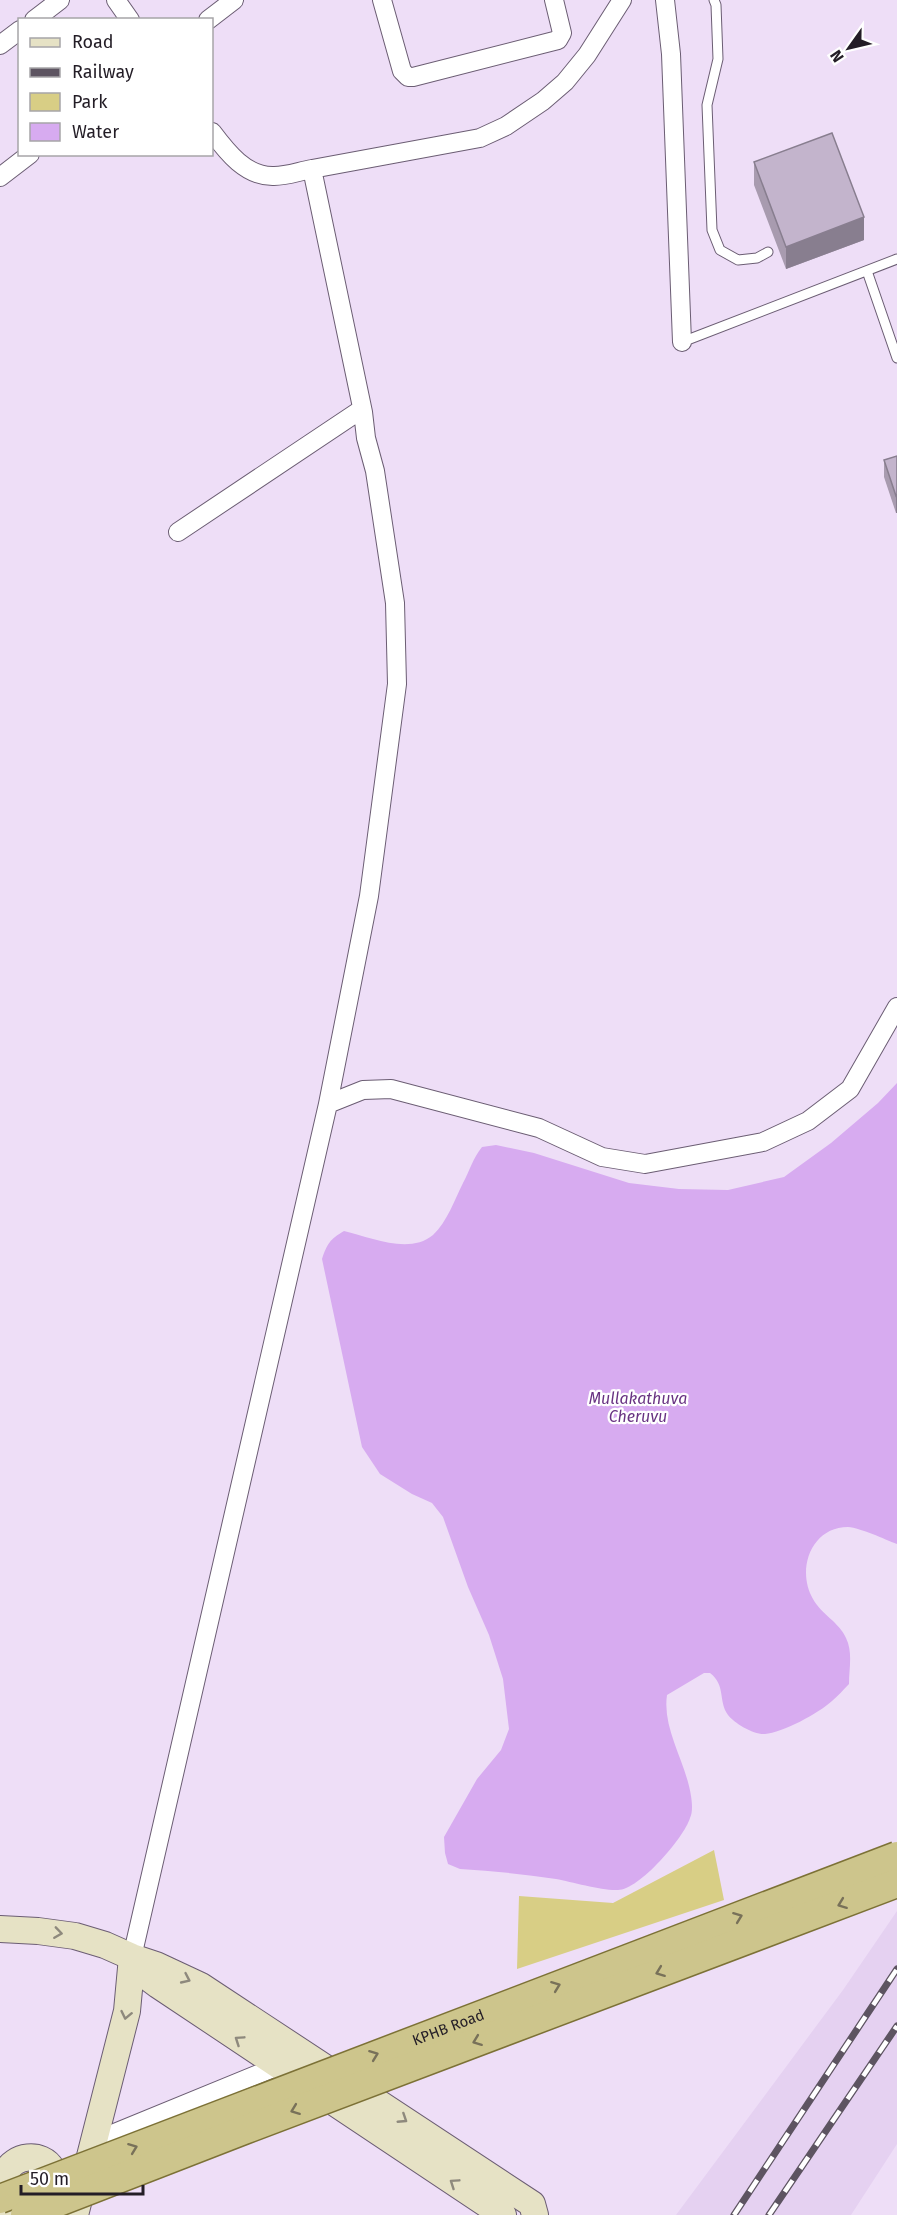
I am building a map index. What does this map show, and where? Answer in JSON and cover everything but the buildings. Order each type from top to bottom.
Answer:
[{"type":"main road","name":"KPHB Road","points":[[0,2199],[897,1856]]},
{"type":"main road","name":"KPHB Road","points":[[25,2215],[266,2121],[897,1883]]},
{"type":"street","points":[[37,18],[60,0]]},
{"type":"street","points":[[116,0],[129,18]]},
{"type":"street","points":[[211,18],[234,0]]},
{"type":"street","points":[[382,0],[402,71],[408,77],[413,77],[558,40],[562,33],[554,0]]},
{"type":"street","points":[[213,133],[226,152],[256,174],[274,176],[480,138],[506,126],[543,101],[565,82],[587,55],[622,0]]},
{"type":"street","points":[[665,0],[671,54],[682,342]]},
{"type":"street","points":[[0,45],[18,32]]},
{"type":"street","points":[[0,177],[27,156]]},
{"type":"street","points":[[75,2215],[127,2011],[132,1957],[328,1104],[369,896],[397,684],[394,603],[375,471],[366,438],[312,169]]},
{"type":"street","points":[[178,532],[362,409]]},
{"type":"street","points":[[328,1104],[363,1090],[391,1089],[538,1128],[602,1158],[645,1164],[763,1142],[808,1121],[850,1089],[897,1007]]},
{"type":"street","points":[[0,1929],[38,1930],[75,1936],[156,1965],[201,1986],[532,2204],[535,2215]]},
{"type":"street","points":[[132,1957],[142,1973],[158,1985],[503,2215]]},
{"type":"street","points":[[95,2141],[305,2054]]},
{"type":"street","points":[[8,2215],[3,2190],[5,2174],[17,2160],[30,2157],[38,2157],[52,2169],[58,2195],[57,2215]]},
{"type":"lane","points":[[714,0],[718,59],[707,105],[712,230],[720,250],[738,260],[757,258],[768,252]]},
{"type":"lane","points":[[682,342],[897,259]]},
{"type":"lane","points":[[867,271],[897,358]]},
{"type":"shaded area","points":[[897,1911],[897,2144],[851,2215],[676,2215],[843,1990]]},
{"type":"green space","points":[[714,1850],[724,1900],[517,1969],[519,1896],[613,1903]]},
{"type":"water","name":"Mullakathuva Cheruvu","points":[[897,1083],[897,1544],[853,1528],[835,1529],[816,1542],[807,1563],[808,1588],[813,1599],[843,1632],[848,1643],[849,1684],[826,1706],[810,1716],[781,1730],[765,1734],[755,1733],[745,1728],[728,1715],[718,1683],[710,1673],[704,1673],[667,1695],[668,1720],[688,1783],[692,1813],[679,1838],[660,1862],[627,1888],[604,1889],[544,1877],[460,1869],[448,1864],[444,1837],[477,1779],[501,1750],[509,1729],[503,1679],[489,1635],[468,1587],[443,1517],[432,1503],[412,1494],[380,1474],[362,1447],[322,1259],[327,1246],[332,1239],[344,1231],[401,1244],[413,1244],[433,1235],[447,1217],[482,1147],[496,1145],[534,1153],[629,1183],[679,1189],[728,1190],[784,1177],[831,1143],[878,1103]]},
{"type":"railway","points":[[734,2215],[897,1969]]},
{"type":"railway","points":[[769,2215],[897,2026]]}]
